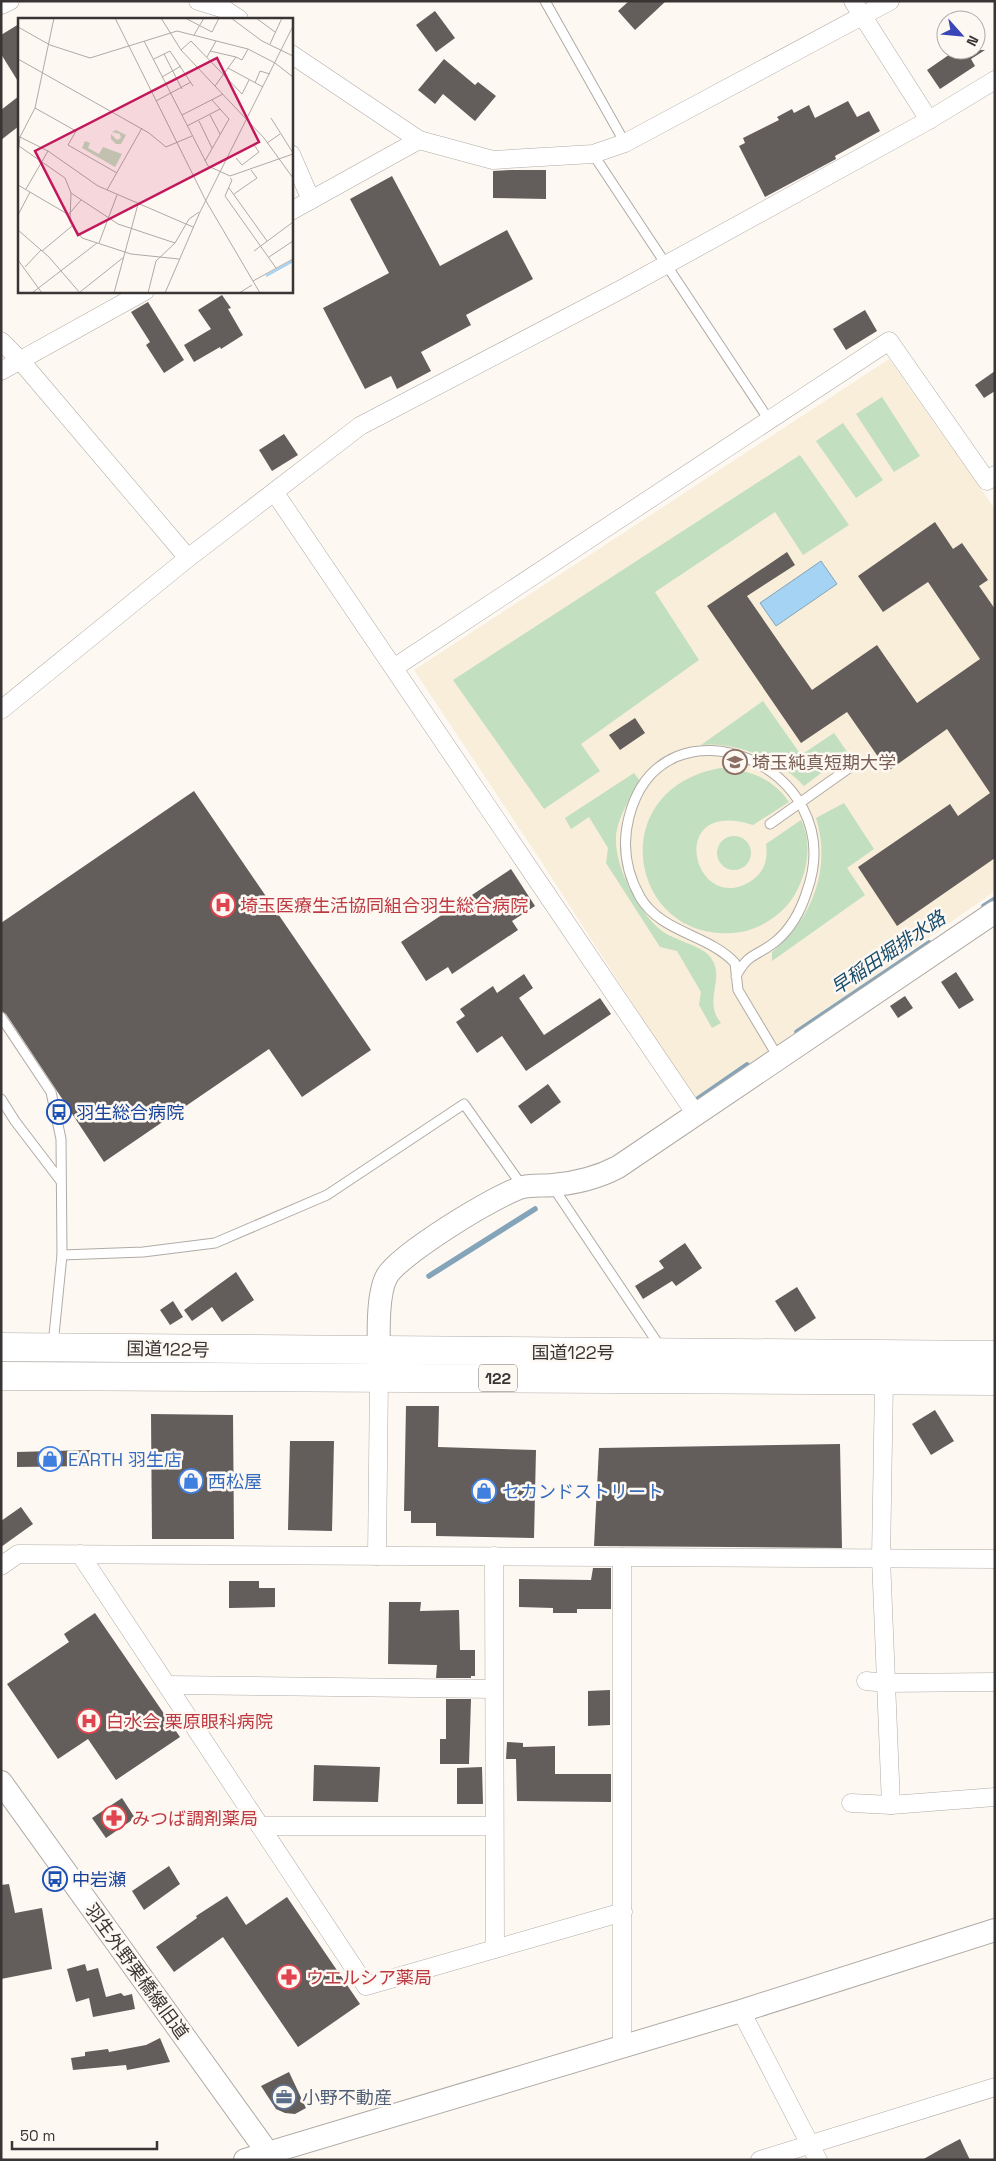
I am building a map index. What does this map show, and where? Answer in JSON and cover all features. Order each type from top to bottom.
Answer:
[{"type":"highway","name":"国道122号","points":[[1,1347],[379,1364],[884,1380],[995,1381]]},
{"type":"highway","name":"国道122号","points":[[1,1376],[664,1353],[995,1355]]},
{"type":"street","points":[[1,5],[10,1]]},
{"type":"street","points":[[198,1],[233,12]]},
{"type":"street","points":[[853,1],[930,120]]},
{"type":"street","points":[[292,55],[419,140],[493,160],[593,154],[625,143],[890,1]]},
{"type":"street","points":[[1,710],[188,558],[360,426],[666,265],[930,120],[995,80]]},
{"type":"street","points":[[292,210],[419,140]]},
{"type":"street","points":[[292,156],[311,200]]},
{"type":"street","points":[[1,371],[143,292]]},
{"type":"street","points":[[1,341],[20,360],[188,558]]},
{"type":"street","points":[[395,667],[889,341],[987,481],[995,475]]},
{"type":"street","points":[[275,492],[395,667],[695,1114]]},
{"type":"street","points":[[376,1556],[381,1294],[387,1275],[406,1257],[495,1198],[523,1187],[582,1182],[599,1177],[618,1166],[995,912]]},
{"type":"street","points":[[884,1380],[881,1558],[891,1805]]},
{"type":"street","points":[[1,1566],[18,1554],[995,1559]]},
{"type":"street","points":[[80,1554],[366,1986],[623,1912]]},
{"type":"street","points":[[494,1556],[494,1949]]},
{"type":"street","points":[[622,1557],[622,2047]]},
{"type":"street","points":[[866,1681],[886,1683],[995,1682]]},
{"type":"street","points":[[167,1685],[494,1689]]},
{"type":"street","name":"羽生外野栗橋線旧道","points":[[1,1782],[270,2156]]},
{"type":"street","points":[[851,1803],[891,1805],[995,1796]]},
{"type":"street","points":[[260,1826],[494,1826]]},
{"type":"street","points":[[245,2160],[270,2156],[741,2011],[995,1930]]},
{"type":"street","points":[[741,2011],[814,2152]]},
{"type":"street","points":[[760,2160],[814,2152],[995,2088]]},
{"type":"lane","points":[[545,1],[625,143]]},
{"type":"lane","points":[[593,154],[769,420]]},
{"type":"lane","points":[[736,976],[744,961],[774,942],[789,928],[807,892],[812,875],[814,852],[812,834],[801,804],[793,792],[777,776],[757,761],[740,754],[713,749],[678,756],[658,768],[642,787],[631,808],[625,831],[626,859],[641,898],[653,914],[674,928],[729,957],[735,963],[736,976],[738,990],[778,1057]]},
{"type":"lane","points":[[770,824],[850,768]]},
{"type":"lane","points":[[1,1017],[51,1092],[61,1139],[62,1255],[53,1348]]},
{"type":"lane","points":[[1,1099],[15,1121],[60,1180]]},
{"type":"lane","points":[[62,1255],[143,1252],[215,1243],[327,1195],[464,1104],[523,1187]]},
{"type":"lane","points":[[552,1185],[664,1353]]},
{"type":"shaded area","name":"埼玉純真短期大学","points":[[889,359],[995,509],[995,891],[696,1102],[537,855],[414,670]]},
{"type":"green space","points":[[882,397],[920,456],[894,472],[856,414]]},
{"type":"green space","points":[[843,423],[883,480],[856,498],[816,441]]},
{"type":"green space","points":[[800,455],[849,525],[803,555],[775,512],[655,592],[699,660],[581,744],[600,771],[544,809],[453,680]]},
{"type":"green space","points":[[763,701],[801,755],[834,733],[848,753],[804,786],[783,768],[757,754],[728,746],[701,745]]},
{"type":"green space","points":[[720,768],[759,776],[775,786],[789,802],[753,825],[725,821],[707,827],[698,840],[697,856],[703,872],[714,884],[731,888],[751,881],[760,874],[764,865],[766,844],[801,820],[807,839],[805,869],[794,896],[784,909],[764,924],[741,932],[704,931],[674,917],[654,893],[644,865],[644,834],[657,805],[682,782]]},
{"type":"green space","points":[[634,773],[640,781],[625,808],[617,830],[616,849],[619,862],[630,889],[653,923],[662,931],[695,946],[711,958],[716,974],[714,1006],[721,1023],[712,1028],[699,1005],[701,992],[677,951],[660,947],[606,863],[608,848],[589,817],[571,829],[565,818]]},
{"type":"green space","points":[[844,803],[874,849],[847,868],[865,895],[772,961],[772,952],[798,925],[808,909],[815,892],[822,856],[816,818]]},
{"type":"green space","points":[[734,836],[746,841],[751,853],[746,865],[734,870],[722,865],[717,853],[722,841]]},
{"type":"water","points":[[821,561],[837,584],[776,626],[760,603]]},
{"type":"building","points":[[629,1],[666,1],[635,30],[618,11]]},
{"type":"building","points":[[435,11],[455,38],[436,52],[416,25]]},
{"type":"building","points":[[18,25],[18,81],[1,54],[1,35]]},
{"type":"building","points":[[444,59],[475,85],[478,82],[496,96],[475,121],[443,94],[435,104],[418,90]]},
{"type":"building","points":[[942,60],[972,60],[975,66],[940,89],[927,70]]},
{"type":"building","points":[[18,97],[18,127],[1,140],[1,110]]},
{"type":"building","points":[[848,101],[857,117],[869,111],[880,131],[835,156],[836,159],[765,197],[739,146],[745,143],[743,138],[779,120],[777,117],[792,109],[794,113],[809,105],[815,118]]},
{"type":"building","points":[[546,170],[546,199],[493,198],[493,171]]},
{"type":"building","points":[[392,176],[440,266],[507,230],[533,279],[466,315],[471,325],[421,352],[431,371],[397,389],[391,376],[365,389],[323,308],[389,273],[350,199]]},
{"type":"building","points":[[222,295],[231,308],[228,309],[243,335],[221,349],[220,347],[194,362],[184,345],[211,329],[198,310]]},
{"type":"building","points":[[148,302],[184,360],[164,373],[146,345],[150,342],[131,312]]},
{"type":"building","points":[[865,310],[877,331],[846,350],[833,329]]},
{"type":"building","points":[[995,371],[995,391],[984,398],[975,385]]},
{"type":"building","points":[[284,434],[298,455],[272,471],[259,450]]},
{"type":"building","points":[[935,522],[953,549],[962,543],[988,580],[979,586],[995,609],[995,858],[897,926],[858,867],[950,804],[958,816],[990,793],[947,729],[888,771],[847,712],[801,743],[707,606],[787,552],[795,565],[747,596],[812,690],[877,645],[917,703],[980,659],[928,582],[883,612],[858,576]]},
{"type":"building","points":[[635,718],[645,733],[620,750],[609,735]]},
{"type":"building","points":[[194,791],[371,1050],[302,1097],[269,1049],[104,1162],[6,1014],[1,1011],[1,923]]},
{"type":"building","points":[[511,869],[535,906],[512,921],[518,930],[452,974],[448,967],[426,981],[401,942]]},
{"type":"building","points":[[956,972],[974,1000],[959,1009],[941,982]]},
{"type":"building","points":[[524,974],[533,988],[519,998],[544,1035],[600,998],[611,1014],[526,1071],[502,1036],[477,1053],[456,1022],[465,1016],[460,1009],[493,986],[497,993]]},
{"type":"building","points":[[905,996],[913,1008],[898,1018],[890,1006]]},
{"type":"building","points":[[548,1084],[561,1102],[531,1124],[518,1106]]},
{"type":"building","points":[[685,1243],[702,1268],[676,1286],[672,1281],[643,1299],[635,1286],[664,1268],[659,1261]]},
{"type":"building","points":[[236,1272],[254,1300],[222,1322],[212,1307],[192,1321],[184,1310]]},
{"type":"building","points":[[797,1287],[816,1318],[795,1332],[775,1301]]},
{"type":"building","points":[[173,1301],[183,1317],[170,1325],[160,1310]]},
{"type":"building","points":[[406,1406],[439,1406],[438,1447],[536,1450],[534,1538],[436,1536],[436,1523],[411,1523],[411,1511],[404,1511]]},
{"type":"building","points":[[935,1410],[954,1441],[931,1455],[912,1424]]},
{"type":"building","points":[[151,1414],[233,1415],[234,1539],[152,1539]]},
{"type":"building","points":[[290,1441],[334,1441],[332,1531],[288,1530]]},
{"type":"building","points":[[840,1444],[842,1548],[594,1546],[599,1448]]},
{"type":"building","points":[[90,1450],[90,1466],[17,1467],[17,1452]]},
{"type":"building","points":[[21,1507],[33,1524],[1,1547],[1,1521]]},
{"type":"building","points":[[593,1568],[611,1568],[611,1609],[577,1609],[577,1613],[553,1613],[553,1608],[519,1607],[519,1579],[591,1580]]},
{"type":"building","points":[[229,1581],[259,1581],[259,1588],[275,1588],[275,1607],[229,1608]]},
{"type":"building","points":[[389,1602],[421,1602],[420,1611],[459,1610],[460,1650],[475,1650],[475,1676],[471,1676],[471,1678],[436,1678],[437,1665],[388,1664]]},
{"type":"building","points":[[95,1613],[180,1737],[116,1780],[88,1739],[58,1759],[7,1684],[69,1642],[64,1634]]},
{"type":"building","points":[[610,1690],[610,1725],[588,1726],[588,1691]]},
{"type":"building","points":[[446,1699],[471,1699],[469,1764],[440,1764],[440,1739],[446,1739]]},
{"type":"building","points":[[507,1742],[523,1743],[523,1747],[555,1746],[555,1774],[611,1774],[611,1802],[517,1801],[516,1759],[506,1759]]},
{"type":"building","points":[[314,1765],[380,1767],[378,1802],[313,1801]]},
{"type":"building","points":[[482,1767],[483,1804],[457,1804],[457,1768]]},
{"type":"building","name":"みつば調剤薬局","points":[[122,1798],[135,1818],[106,1838],[92,1818]]},
{"type":"building","points":[[169,1866],[180,1884],[144,1910],[132,1891]]},
{"type":"building","points":[[9,1884],[15,1913],[42,1908],[52,1969],[1,1979],[1,1885]]},
{"type":"building","points":[[227,1896],[246,1925],[287,1897],[360,2004],[298,2047],[223,1937],[174,1972],[156,1947],[197,1918],[196,1916]]},
{"type":"building","points":[[85,1964],[87,1971],[98,1968],[106,1997],[121,1993],[124,1996],[132,1994],[135,2009],[93,2017],[89,1998],[76,2002],[67,1969]]},
{"type":"building","points":[[160,2038],[170,2062],[127,2070],[126,2065],[73,2070],[71,2058],[85,2056],[85,2052],[108,2049],[109,2052],[146,2045]]},
{"type":"building","name":"小野不動産","points":[[289,2072],[306,2108],[295,2114],[285,2113],[276,2109],[261,2086]]},
{"type":"building","points":[[960,2139],[970,2160],[922,2160],[943,2148]]},
{"type":"waterway","name":"早稲田堀排水路","points":[[984,906],[995,899]]},
{"type":"waterway","name":"早稲田堀排水路","points":[[797,1032],[929,943]]},
{"type":"waterway","name":"早稲田堀排水路","points":[[695,1101],[747,1065]]},
{"type":"waterway","name":"早稲田堀排水路","points":[[429,1276],[535,1209]]},
{"type":"place","name":"埼玉純真短期大学","points":[[735,762]]},
{"type":"place","name":"埼玉医療生活協同組合羽生総合病院","points":[[223,905]]},
{"type":"place","name":"羽生総合病院","points":[[59,1112]]},
{"type":"place","name":"EARTH 羽生店","points":[[50,1459]]},
{"type":"place","name":"西松屋","points":[[191,1481]]},
{"type":"place","name":"セカンドストリート","points":[[484,1491]]},
{"type":"place","name":"白水会 栗原眼科病院","points":[[89,1721]]},
{"type":"place","name":"みつば調剤薬局","points":[[114,1818]]},
{"type":"place","name":"中岩瀬","points":[[55,1879]]},
{"type":"place","name":"ウエルシア薬局","points":[[289,1977]]},
{"type":"place","name":"小野不動産","points":[[284,2097]]}]
